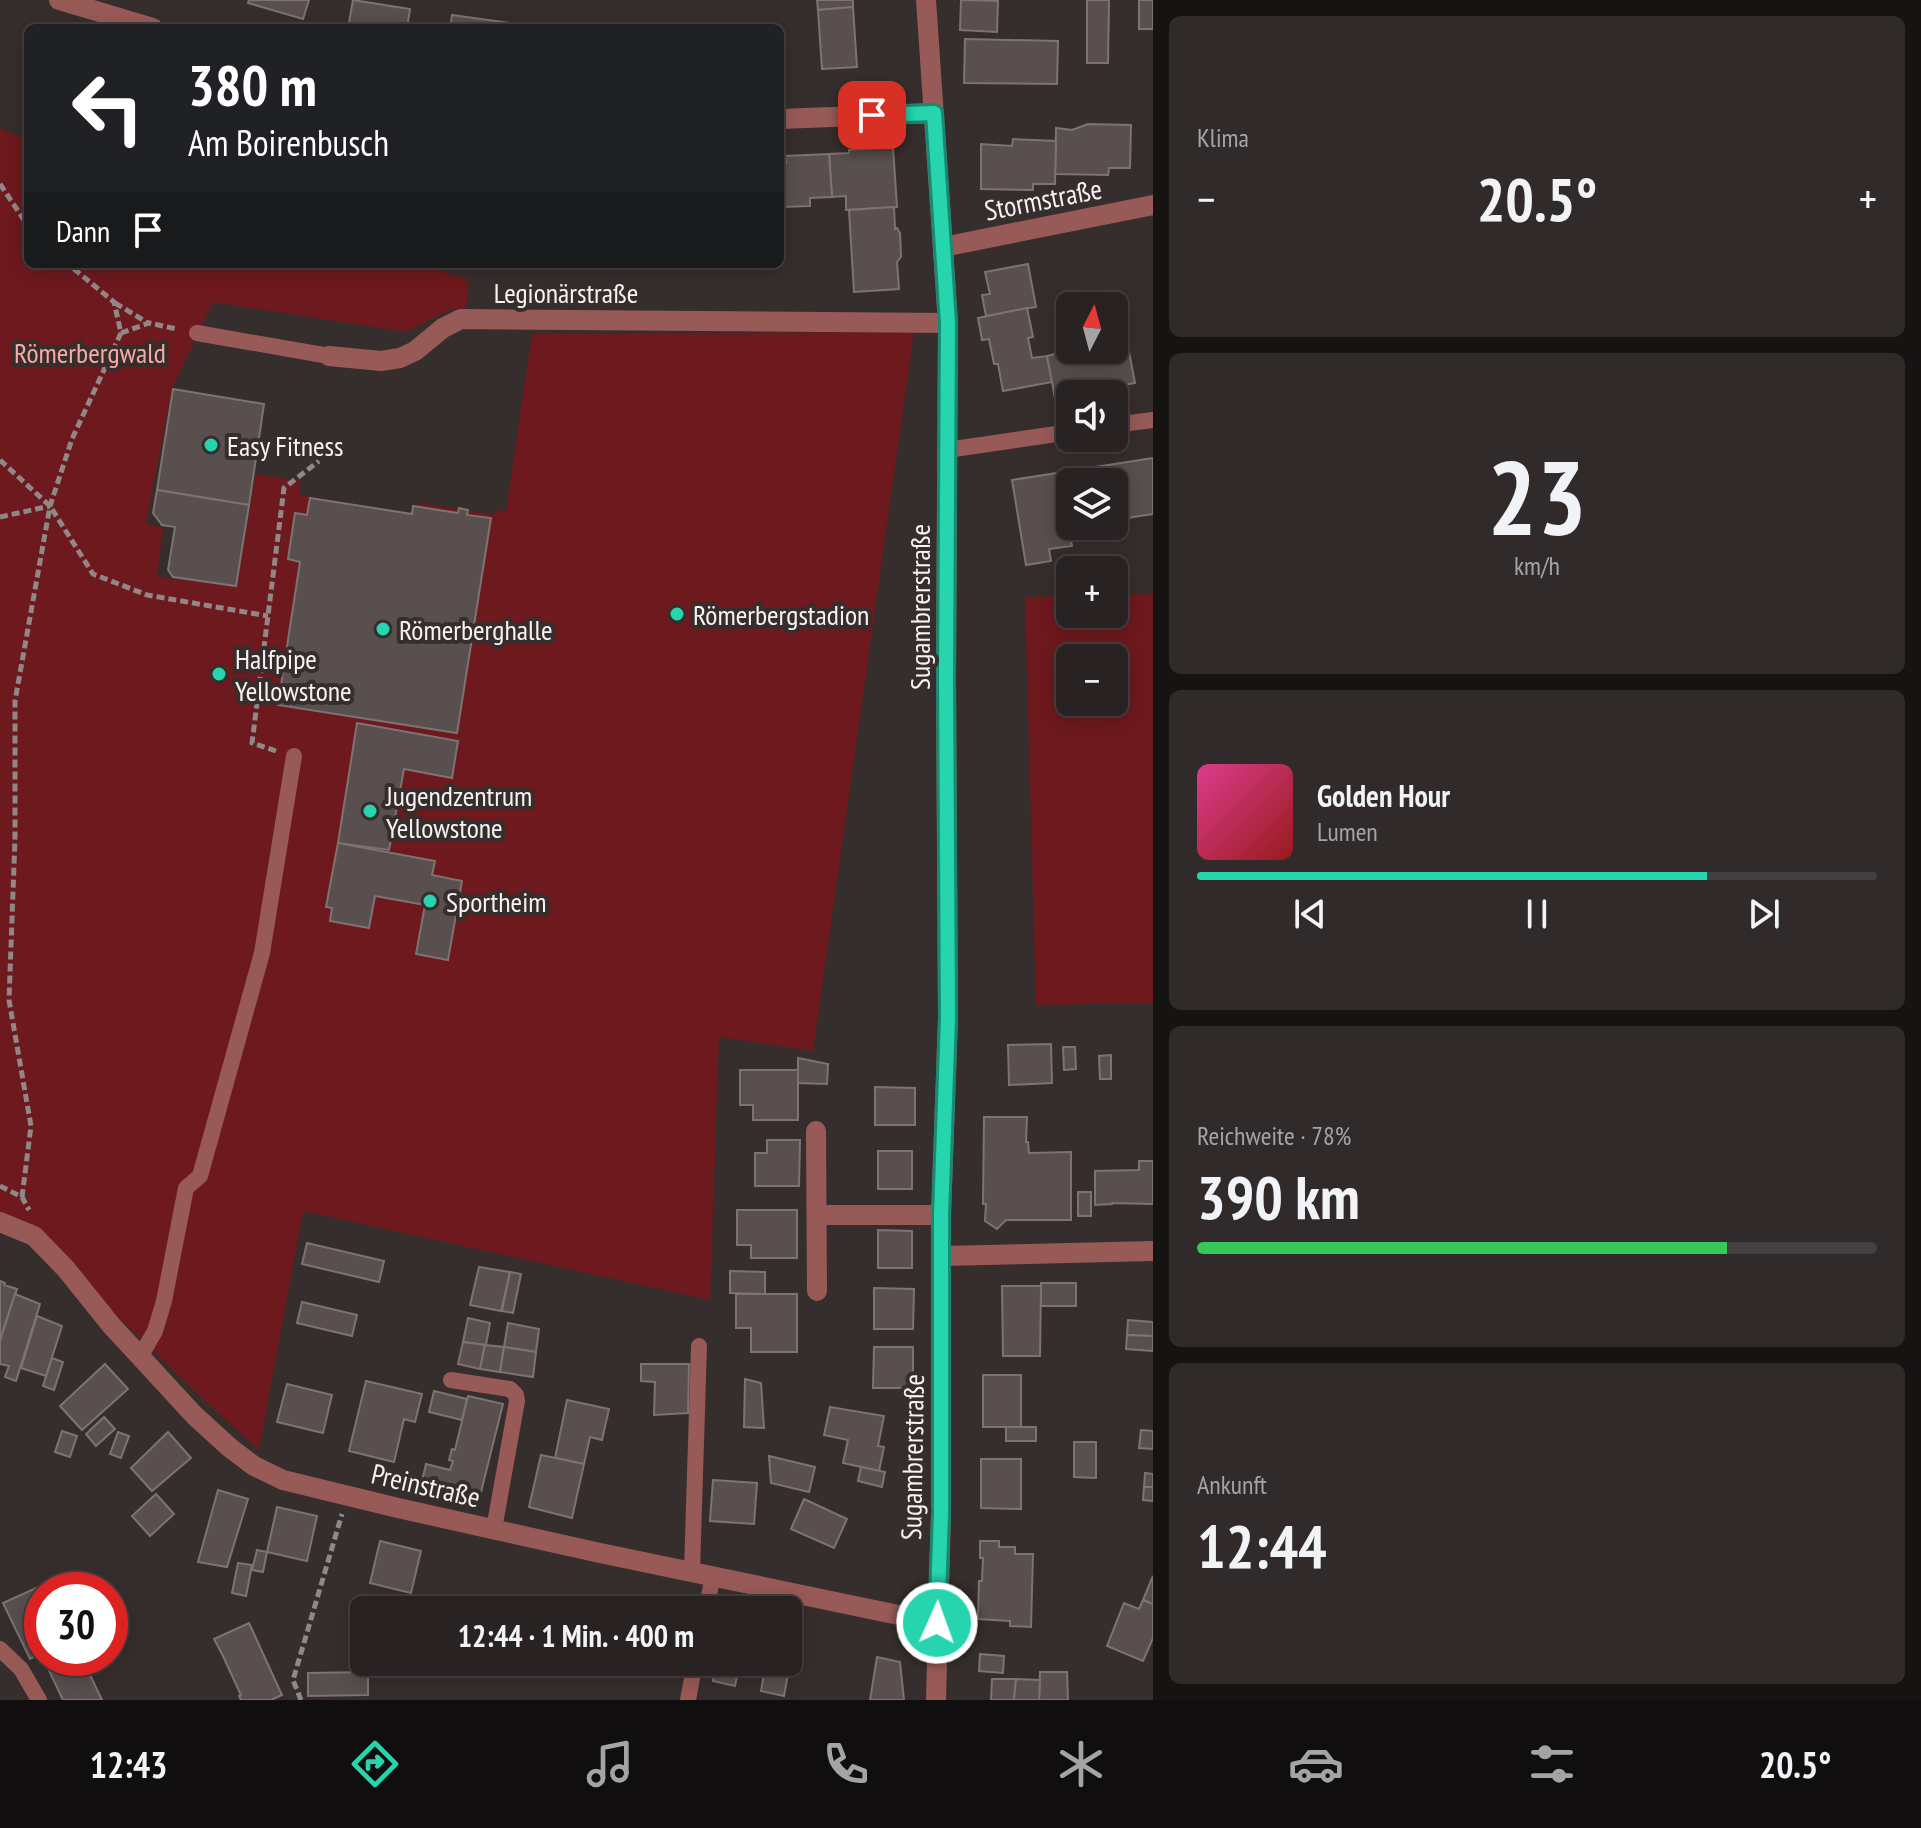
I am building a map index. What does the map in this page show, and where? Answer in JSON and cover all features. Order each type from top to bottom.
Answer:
[{"type":"street","points":[[59,0],[140,24]]},
{"type":"street","name":"Sugambrerstraße","points":[[926,0],[948,323],[948,1018],[941,1215],[941,1514],[936,1700]]},
{"type":"street","points":[[784,119],[934,113]]},
{"type":"street","name":"Stormstraße","points":[[943,247],[1153,205]]},
{"type":"street","name":"Legionärstraße","points":[[329,356],[381,361],[400,358],[461,319],[948,323]]},
{"type":"street","points":[[816,1131],[817,1291]]},
{"type":"street","points":[[817,1215],[941,1215]]},
{"type":"street","name":"Preinstraße","points":[[0,1222],[34,1236],[194,1415],[254,1466],[283,1480],[494,1529],[937,1623]]},
{"type":"street","points":[[942,1256],[1153,1251]]},
{"type":"lane","name":"Legionärstraße","points":[[197,333],[329,356]]},
{"type":"lane","points":[[1128,423],[1153,420]]},
{"type":"lane","points":[[947,450],[1056,434]]},
{"type":"lane","points":[[140,1357],[155,1331],[164,1301],[186,1188],[200,1176],[262,953],[294,756]]},
{"type":"lane","points":[[692,1571],[699,1346]]},
{"type":"lane","points":[[451,1380],[510,1389],[516,1395],[494,1529]]},
{"type":"lane","points":[[709,1596],[713,1576]]},
{"type":"lane","points":[[0,1649],[21,1669],[39,1700]]},
{"type":"lane","points":[[688,1700],[692,1676]]},
{"type":"path","points":[[0,184],[24,220]]},
{"type":"path","points":[[73,268],[114,302],[149,323],[197,333]]},
{"type":"path","points":[[0,1186],[22,1197],[31,1126],[9,1000],[15,838],[15,701],[50,506],[72,439],[121,333],[114,302]]},
{"type":"path","points":[[121,333],[149,323]]},
{"type":"path","points":[[0,460],[50,506],[93,574],[147,595],[268,616]]},
{"type":"path","points":[[294,756],[252,743],[284,488],[319,461]]},
{"type":"path","points":[[0,517],[50,506]]},
{"type":"path","points":[[301,1700],[293,1680],[347,1496]]},
{"type":"green space","name":"Römerbergwald","points":[[0,128],[24,139],[24,268],[431,268],[469,280],[466,308],[451,309],[406,332],[213,302],[172,388],[146,523],[163,528],[157,577],[236,586],[256,474],[301,481],[299,495],[415,514],[418,503],[495,515],[497,510],[506,511],[532,334],[914,332],[813,1051],[719,1037],[710,1300],[303,1211],[259,1450],[94,1293],[0,1217]]},
{"type":"green space","points":[[1153,594],[1153,1003],[1036,1005],[1025,597],[1056,596],[1056,628],[1128,628],[1128,595]]},
{"type":"building","points":[[249,0],[309,0],[303,19],[248,3]]},
{"type":"building","points":[[353,0],[410,9],[408,24],[349,24]]},
{"type":"building","points":[[817,0],[853,0],[853,7],[818,10]]},
{"type":"building","points":[[961,0],[998,1],[997,32],[960,30]]},
{"type":"building","points":[[1087,0],[1109,0],[1108,63],[1087,63]]},
{"type":"building","points":[[1139,0],[1153,0],[1153,29],[1139,29]]},
{"type":"building","points":[[853,7],[857,67],[822,69],[818,10]]},
{"type":"building","points":[[452,15],[510,23],[510,24],[451,24]]},
{"type":"building","points":[[965,39],[1058,41],[1057,84],[964,83]]},
{"type":"building","points":[[1088,124],[1131,125],[1130,168],[1109,168],[1108,175],[1055,174],[1056,128],[1072,130]]},
{"type":"building","points":[[1013,139],[1056,141],[1055,184],[1033,184],[1033,190],[981,189],[981,144],[1012,146]]},
{"type":"building","points":[[893,147],[897,207],[846,210],[846,196],[832,197],[829,154]]},
{"type":"building","points":[[829,154],[832,197],[810,198],[810,206],[784,207],[785,156]]},
{"type":"building","points":[[894,207],[895,229],[900,233],[901,257],[897,262],[899,289],[854,292],[849,210]]},
{"type":"building","points":[[1028,264],[1036,307],[986,316],[982,295],[990,294],[985,272]]},
{"type":"building","points":[[1027,308],[1033,337],[1028,338],[1032,358],[1047,356],[1052,382],[1003,391],[998,364],[994,364],[989,339],[982,340],[978,318]]},
{"type":"building","points":[[1128,346],[1135,383],[1128,384],[1128,380],[1056,380],[1055,398],[1047,356],[1056,354],[1056,364],[1128,364]]},
{"type":"building","points":[[173,389],[264,404],[249,505],[157,490]]},
{"type":"building","points":[[1153,458],[1153,514],[1128,518],[1128,468],[1089,468]]},
{"type":"building","points":[[1056,473],[1056,540],[1071,540],[1072,546],[1049,549],[1051,561],[1026,565],[1012,480]]},
{"type":"building","points":[[157,490],[249,505],[236,586],[173,577],[168,570],[175,527],[162,525],[153,513]]},
{"type":"building","name":"Römerberghalle","points":[[310,498],[412,514],[413,506],[458,513],[459,508],[468,510],[467,515],[491,518],[457,733],[278,705],[300,562],[288,559],[295,513],[307,515]]},
{"type":"building","name":"Jugendzentrum Yellowstone","points":[[357,723],[458,741],[452,778],[404,769],[389,850],[338,843]]},
{"type":"building","name":"Sportheim","points":[[338,843],[435,861],[432,875],[462,881],[448,960],[416,954],[425,905],[375,896],[369,928],[330,921],[332,908],[326,907]]},
{"type":"building","points":[[1051,1044],[1052,1083],[1009,1085],[1008,1045]]},
{"type":"building","points":[[1063,1047],[1075,1047],[1076,1069],[1064,1070]]},
{"type":"building","points":[[1111,1055],[1111,1079],[1100,1079],[1099,1056]]},
{"type":"building","points":[[798,1058],[828,1064],[827,1084],[798,1083]]},
{"type":"building","points":[[740,1070],[798,1070],[798,1120],[753,1120],[753,1105],[740,1105]]},
{"type":"building","points":[[875,1087],[915,1088],[915,1125],[875,1125]]},
{"type":"building","points":[[984,1117],[1027,1117],[1029,1153],[1071,1152],[1071,1220],[1006,1220],[997,1229],[985,1221]]},
{"type":"building","points":[[767,1140],[800,1140],[799,1186],[755,1186],[755,1153],[767,1153]]},
{"type":"building","points":[[878,1151],[912,1151],[912,1189],[878,1189]]},
{"type":"building","points":[[1139,1161],[1153,1161],[1153,1204],[1095,1205],[1095,1171],[1139,1170]]},
{"type":"building","points":[[1078,1192],[1091,1192],[1091,1216],[1078,1216]]},
{"type":"building","points":[[737,1210],[797,1210],[797,1258],[751,1258],[751,1245],[737,1245]]},
{"type":"building","points":[[878,1230],[912,1231],[912,1268],[878,1268]]},
{"type":"building","points":[[307,1243],[384,1261],[379,1282],[302,1264]]},
{"type":"building","points":[[479,1267],[510,1272],[501,1311],[470,1305]]},
{"type":"building","points":[[730,1271],[765,1272],[765,1294],[730,1293]]},
{"type":"building","points":[[510,1272],[521,1274],[513,1313],[502,1311]]},
{"type":"building","points":[[0,1281],[17,1289],[0,1339]]},
{"type":"building","points":[[1041,1283],[1076,1283],[1076,1306],[1041,1306]]},
{"type":"building","points":[[1002,1286],[1041,1286],[1040,1356],[1003,1356]]},
{"type":"building","points":[[874,1288],[914,1289],[913,1329],[874,1329]]},
{"type":"building","points":[[15,1294],[40,1304],[16,1381],[5,1377],[9,1366],[0,1364],[0,1341]]},
{"type":"building","points":[[736,1294],[797,1294],[797,1352],[751,1352],[751,1328],[736,1328]]},
{"type":"building","points":[[302,1302],[357,1315],[352,1336],[297,1323]]},
{"type":"building","points":[[37,1316],[62,1326],[46,1376],[21,1368]]},
{"type":"building","points":[[468,1318],[490,1323],[486,1345],[463,1342]]},
{"type":"building","points":[[1128,1320],[1153,1322],[1153,1336],[1127,1335]]},
{"type":"building","points":[[508,1323],[539,1329],[536,1352],[504,1347]]},
{"type":"building","points":[[1127,1335],[1153,1336],[1153,1351],[1126,1349]]},
{"type":"building","points":[[463,1342],[485,1345],[480,1369],[458,1364]]},
{"type":"building","points":[[485,1345],[504,1347],[500,1372],[480,1369]]},
{"type":"building","points":[[504,1347],[536,1352],[533,1377],[500,1372]]},
{"type":"building","points":[[874,1347],[913,1347],[913,1388],[873,1388]]},
{"type":"building","points":[[52,1358],[63,1362],[54,1390],[43,1386]]},
{"type":"building","points":[[105,1364],[128,1389],[82,1430],[60,1406]]},
{"type":"building","points":[[641,1364],[689,1364],[688,1413],[654,1415],[655,1382],[641,1381]]},
{"type":"building","points":[[983,1375],[1021,1375],[1021,1427],[983,1427]]},
{"type":"building","points":[[745,1379],[761,1383],[764,1428],[744,1427]]},
{"type":"building","points":[[366,1381],[422,1394],[415,1422],[404,1419],[394,1462],[349,1451]]},
{"type":"building","points":[[287,1384],[332,1395],[323,1433],[277,1422]]},
{"type":"building","points":[[434,1391],[467,1399],[462,1420],[429,1412]]},
{"type":"building","points":[[468,1396],[503,1404],[479,1500],[421,1485],[426,1464],[450,1470],[453,1461],[449,1460],[452,1449],[455,1450]]},
{"type":"building","points":[[567,1400],[609,1409],[602,1440],[590,1437],[584,1464],[555,1458]]},
{"type":"building","points":[[830,1407],[884,1416],[878,1446],[884,1447],[879,1471],[843,1463],[848,1440],[824,1435]]},
{"type":"building","points":[[104,1417],[115,1429],[96,1446],[86,1434]]},
{"type":"building","points":[[1006,1427],[1036,1427],[1036,1441],[1006,1441]]},
{"type":"building","points":[[1141,1430],[1153,1431],[1153,1449],[1139,1448]]},
{"type":"building","points":[[62,1431],[77,1436],[70,1457],[55,1452]]},
{"type":"building","points":[[118,1432],[129,1436],[121,1458],[110,1454]]},
{"type":"building","points":[[168,1432],[191,1458],[152,1491],[131,1468]]},
{"type":"building","points":[[1074,1442],[1096,1442],[1096,1478],[1074,1477]]},
{"type":"building","points":[[541,1455],[584,1464],[572,1518],[529,1507]]},
{"type":"building","points":[[769,1456],[815,1467],[809,1492],[771,1483]]},
{"type":"building","points":[[981,1459],[1021,1459],[1021,1509],[981,1508]]},
{"type":"building","points":[[861,1467],[885,1472],[882,1487],[858,1481]]},
{"type":"building","points":[[1145,1473],[1153,1474],[1153,1487],[1144,1487]]},
{"type":"building","points":[[713,1480],[757,1483],[754,1524],[710,1521]]},
{"type":"building","points":[[1144,1487],[1153,1487],[1153,1501],[1143,1500]]},
{"type":"building","points":[[218,1490],[248,1499],[227,1567],[198,1562]]},
{"type":"building","points":[[156,1494],[174,1514],[150,1536],[132,1516]]},
{"type":"building","points":[[804,1499],[847,1519],[834,1548],[791,1529]]},
{"type":"building","points":[[277,1507],[317,1516],[307,1561],[267,1552]]},
{"type":"building","points":[[380,1541],[421,1551],[411,1593],[370,1583]]},
{"type":"building","points":[[980,1541],[999,1541],[999,1547],[1015,1547],[1015,1554],[1033,1554],[1031,1627],[1010,1626],[1010,1621],[978,1619],[983,1558],[980,1558]]},
{"type":"building","points":[[257,1550],[267,1552],[263,1572],[252,1570]]},
{"type":"building","points":[[238,1563],[252,1565],[246,1596],[232,1593]]},
{"type":"building","points":[[1153,1576],[1153,1604],[1143,1600]]},
{"type":"building","points":[[24,1593],[24,1647],[3,1603]]},
{"type":"building","points":[[1143,1600],[1153,1604],[1153,1638],[1143,1661],[1107,1646],[1124,1603],[1139,1609]]},
{"type":"building","points":[[249,1623],[282,1695],[271,1700],[241,1700],[214,1639]]},
{"type":"building","points":[[980,1654],[1004,1656],[1003,1673],[979,1671]]},
{"type":"building","points":[[877,1657],[900,1662],[904,1700],[870,1700]]},
{"type":"building","points":[[350,1672],[350,1676],[368,1676],[368,1695],[308,1696],[308,1673]]},
{"type":"building","points":[[1040,1672],[1067,1672],[1068,1700],[1039,1700]]},
{"type":"building","points":[[52,1676],[91,1676],[102,1700],[63,1700]]},
{"type":"building","points":[[714,1676],[737,1676],[735,1686],[713,1681]]},
{"type":"building","points":[[764,1676],[788,1676],[784,1696],[761,1691]]},
{"type":"building","points":[[992,1679],[1016,1679],[1014,1700],[991,1700]]},
{"type":"building","points":[[1016,1679],[1040,1680],[1039,1700],[1014,1700]]},
{"type":"place","name":"Easy Fitness","points":[[211,445]]},
{"type":"place","name":"Römerbergstadion","points":[[677,614]]},
{"type":"place","name":"Römerberghalle","points":[[383,629]]},
{"type":"place","name":"Halfpipe Yellowstone","points":[[219,674]]},
{"type":"place","name":"Jugendzentrum Yellowstone","points":[[370,811]]},
{"type":"place","name":"Sportheim","points":[[430,901]]},
{"type":"route","points":[[872,115],[934,113],[948,323],[948,1018],[941,1215],[941,1514],[937,1623]]}]
